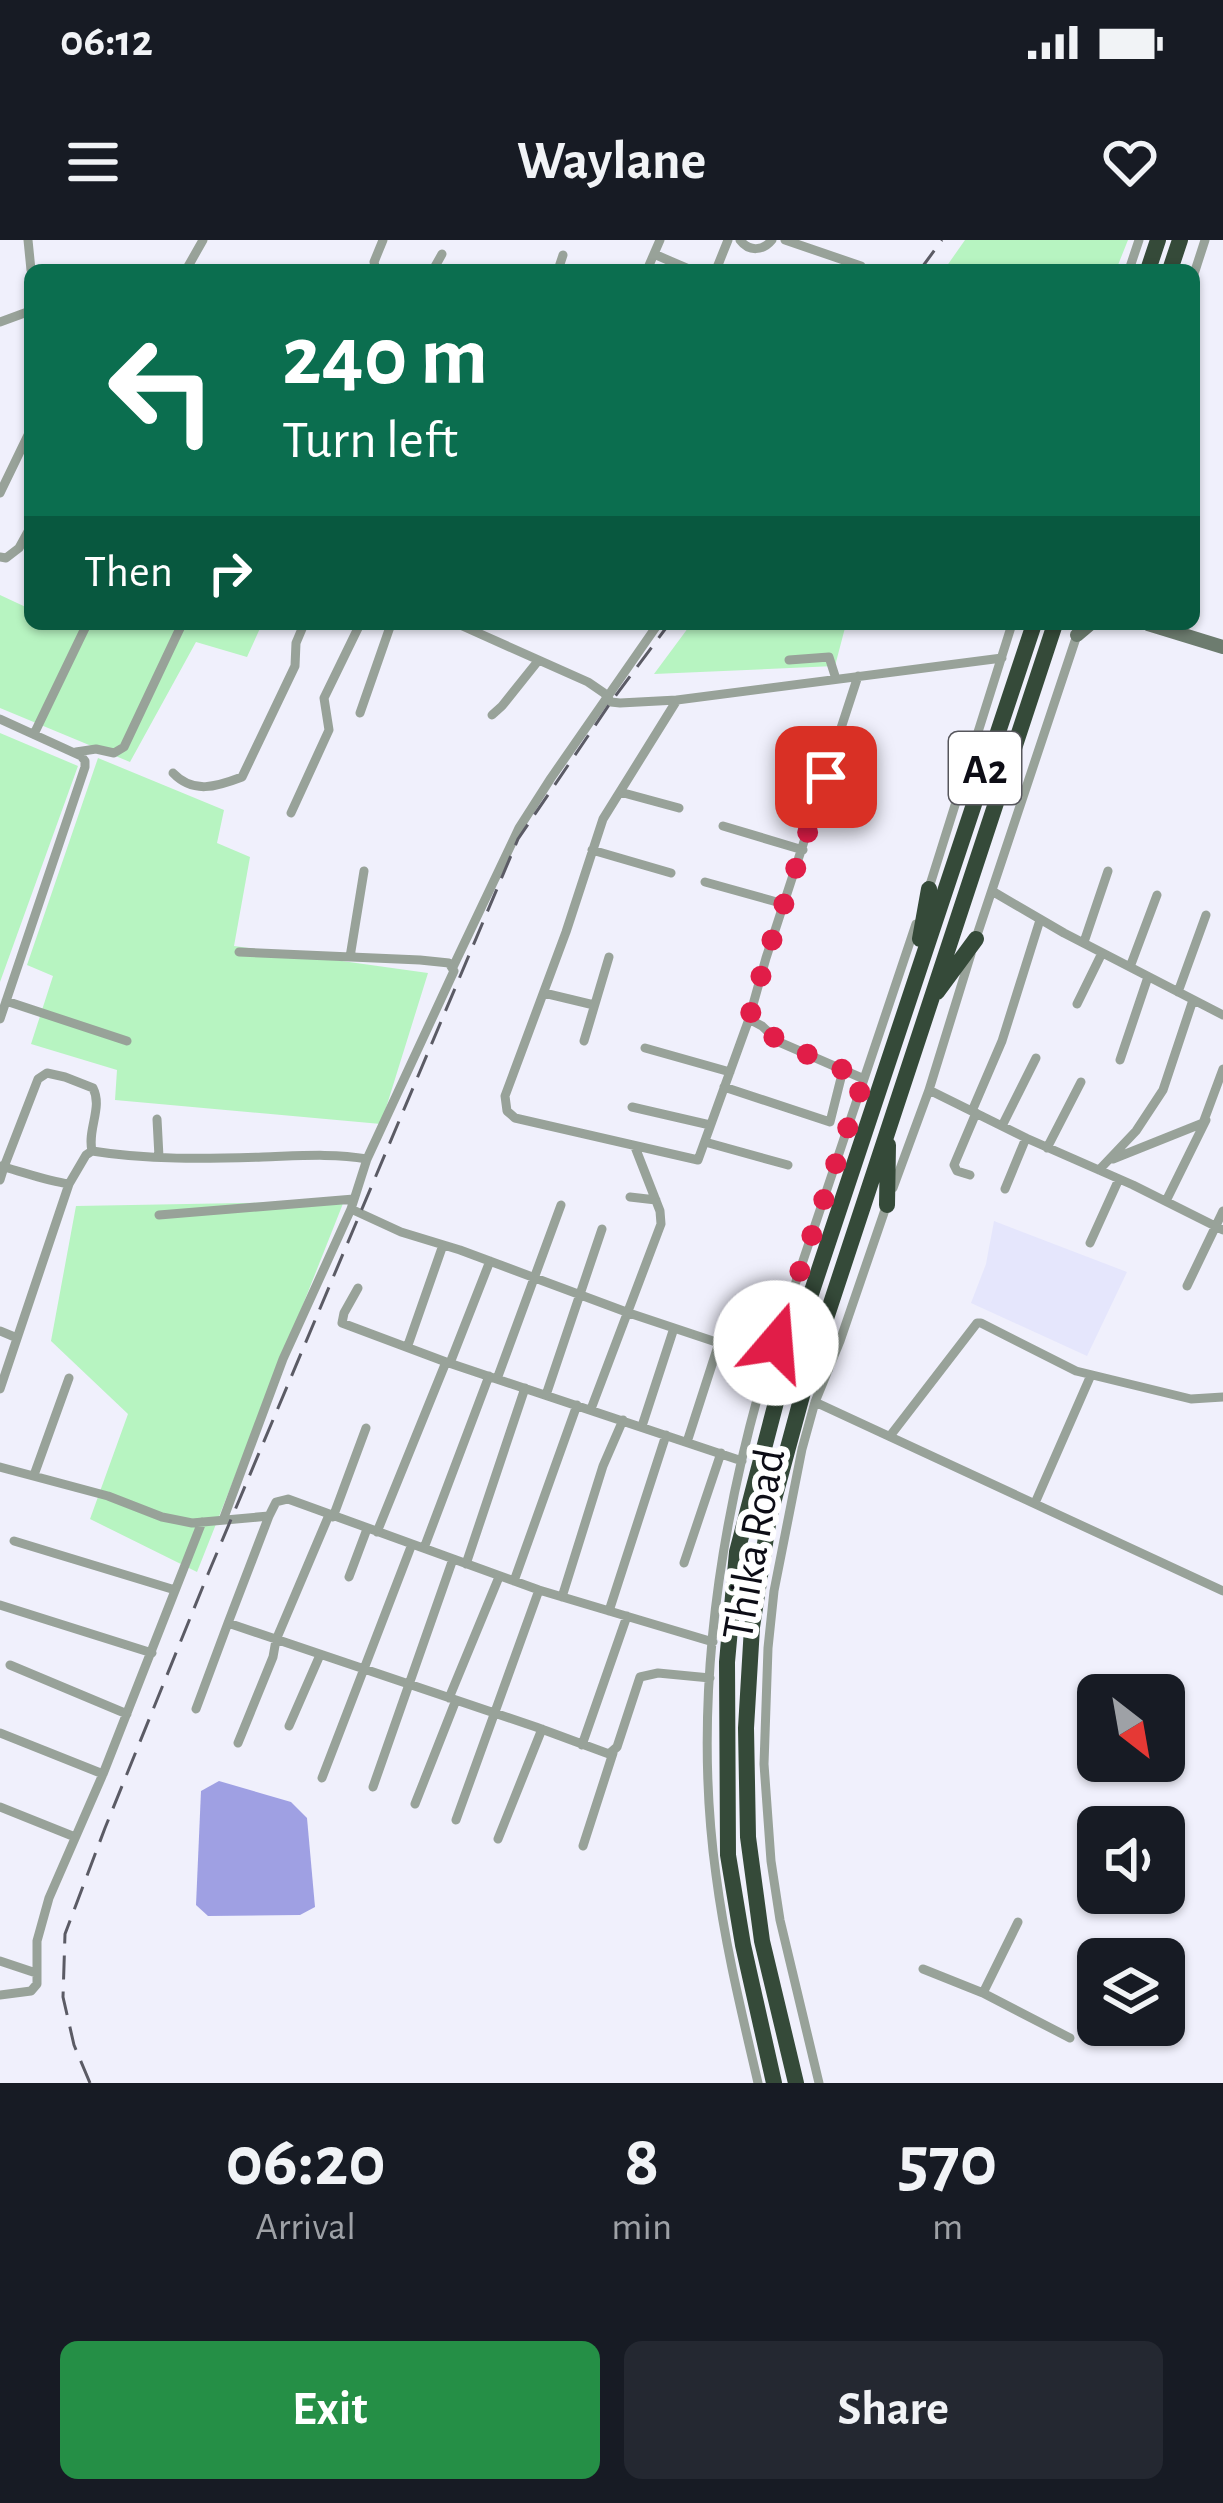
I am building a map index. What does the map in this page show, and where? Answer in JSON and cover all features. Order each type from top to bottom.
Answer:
[{"type":"highway","name":"Thika Road","points":[[774,2083],[742,1945],[728,1855],[727,1662],[737,1552],[780,1387],[1032,630]]},
{"type":"highway","name":"Thika Road","points":[[796,2083],[762,1941],[748,1837],[746,1727],[752,1627],[769,1518],[803,1391],[1052,630]]},
{"type":"highway","points":[[912,993],[929,889]]},
{"type":"highway","points":[[928,1005],[976,939]]},
{"type":"highway","points":[[886,1205],[887,1132]]},
{"type":"main road","points":[[1168,630],[1223,647]]},
{"type":"street","points":[[650,264],[660,240]]},
{"type":"street","points":[[740,240],[757,250],[772,240]]},
{"type":"street","points":[[785,240],[855,264]]},
{"type":"street","points":[[436,264],[442,254]]},
{"type":"street","points":[[654,254],[677,264]]},
{"type":"street","points":[[560,264],[563,255]]},
{"type":"street","points":[[0,493],[24,443]]},
{"type":"street","points":[[0,556],[14,554],[24,538]]},
{"type":"street","points":[[34,734],[84,630]]},
{"type":"street","points":[[75,752],[114,753],[124,747],[179,630]]},
{"type":"street","points":[[173,773],[197,788],[242,778],[296,666],[301,630]]},
{"type":"street","points":[[292,813],[329,730],[324,698],[357,630]]},
{"type":"street","points":[[360,713],[389,630]]},
{"type":"street","points":[[471,630],[588,682],[620,704],[1002,658]]},
{"type":"street","points":[[223,1520],[283,1359],[367,1160],[519,828],[654,630]]},
{"type":"street","name":"Thika Road","points":[[758,2083],[731,1970],[715,1873],[709,1794],[716,1596],[759,1392],[929,889],[1010,630]]},
{"type":"street","name":"Thika Road","points":[[819,2083],[771,1861],[764,1764],[774,1591],[815,1402],[929,1090],[1081,630]]},
{"type":"street","points":[[789,659],[829,657],[836,679]]},
{"type":"street","points":[[492,715],[538,661]]},
{"type":"street","points":[[677,700],[603,818],[505,1096],[507,1112],[514,1118],[698,1160],[749,1019],[858,676]]},
{"type":"street","points":[[0,718],[85,760],[0,1018]]},
{"type":"street","points":[[620,792],[679,808]]},
{"type":"street","points":[[724,826],[803,850]]},
{"type":"street","points":[[592,850],[671,873]]},
{"type":"street","points":[[350,957],[364,871]]},
{"type":"street","points":[[1084,943],[1108,871]]},
{"type":"street","points":[[705,882],[784,904]]},
{"type":"street","points":[[992,891],[1223,1016]]},
{"type":"street","points":[[1130,968],[1157,895]]},
{"type":"street","points":[[1178,992],[1205,915]]},
{"type":"street","points":[[970,1175],[954,1165],[1002,1041],[1040,920]]},
{"type":"street","points":[[239,952],[444,962],[453,967]]},
{"type":"street","points":[[1077,1004],[1102,953]]},
{"type":"street","points":[[584,1041],[609,957]]},
{"type":"street","points":[[1120,1060],[1148,976]]},
{"type":"street","points":[[544,993],[593,1005]]},
{"type":"street","points":[[1104,1166],[1136,1131],[1163,1090],[1193,1000]]},
{"type":"street","points":[[6,1001],[127,1041]]},
{"type":"street","points":[[749,1019],[779,1042],[864,1079]]},
{"type":"street","points":[[645,1048],[730,1072]]},
{"type":"street","points":[[1002,1126],[1036,1058]]},
{"type":"street","points":[[1166,1201],[1219,1096],[1223,1069]]},
{"type":"street","points":[[724,1087],[830,1122],[843,1070]]},
{"type":"street","points":[[0,1180],[38,1079],[45,1074],[89,1085],[95,1092],[98,1098],[88,1138],[92,1151]]},
{"type":"street","points":[[1047,1148],[1081,1082]]},
{"type":"street","points":[[929,1090],[1047,1148],[1104,1166],[1119,1179],[1220,1228]]},
{"type":"street","points":[[632,1107],[710,1125]]},
{"type":"street","points":[[157,1119],[159,1157]]},
{"type":"street","points":[[1104,1166],[1206,1120]]},
{"type":"street","points":[[1005,1189],[1026,1138]]},
{"type":"street","points":[[705,1142],[788,1165]]},
{"type":"street","points":[[591,1409],[661,1224],[635,1148]]},
{"type":"street","points":[[0,1389],[69,1184],[92,1151],[159,1157],[344,1155],[367,1160]]},
{"type":"street","points":[[2,1167],[69,1184]]},
{"type":"street","points":[[1090,1243],[1119,1179]]},
{"type":"street","points":[[630,1197],[656,1200]]},
{"type":"street","points":[[159,1215],[352,1204],[400,1232],[719,1343]]},
{"type":"street","points":[[322,1778],[363,1668],[493,1377],[561,1205]]},
{"type":"street","points":[[1187,1286],[1220,1228],[1223,1211]]},
{"type":"street","points":[[546,1395],[602,1229]]},
{"type":"street","points":[[408,1345],[443,1245]]},
{"type":"street","points":[[349,1577],[490,1261]]},
{"type":"street","points":[[358,1288],[343,1323],[742,1460]]},
{"type":"street","points":[[687,1442],[730,1320],[778,1338]]},
{"type":"street","points":[[890,1436],[976,1323],[1067,1368],[1191,1400],[1223,1397]]},
{"type":"street","points":[[642,1426],[674,1328]]},
{"type":"street","points":[[0,1331],[17,1338]]},
{"type":"street","points":[[1035,1503],[1091,1375]]},
{"type":"street","points":[[34,1475],[69,1378]]},
{"type":"street","points":[[466,1564],[525,1388]]},
{"type":"street","points":[[815,1402],[1223,1591]]},
{"type":"street","points":[[514,1582],[577,1405]]},
{"type":"street","points":[[562,1597],[603,1466],[623,1420]]},
{"type":"street","points":[[238,1743],[366,1428]]},
{"type":"street","points":[[609,1611],[666,1435]]},
{"type":"street","points":[[684,1563],[721,1454]]},
{"type":"street","points":[[0,1467],[192,1523],[269,1516]]},
{"type":"street","points":[[196,1709],[269,1516],[282,1499],[514,1582],[712,1642]]},
{"type":"street","points":[[0,1995],[35,1988],[37,1941],[50,1898],[202,1522]]},
{"type":"street","points":[[14,1541],[175,1590]]},
{"type":"street","points":[[373,1787],[453,1559]]},
{"type":"street","points":[[415,1804],[499,1576]]},
{"type":"street","points":[[456,1820],[539,1590]]},
{"type":"street","points":[[0,1605],[152,1653]]},
{"type":"street","points":[[582,1744],[626,1616]]},
{"type":"street","points":[[228,1623],[613,1753]]},
{"type":"street","points":[[289,1726],[320,1655]]},
{"type":"street","points":[[10,1665],[127,1714]]},
{"type":"street","points":[[583,1846],[640,1677],[658,1672],[710,1678]]},
{"type":"street","points":[[498,1839],[542,1729]]},
{"type":"street","points":[[0,1733],[103,1774]]},
{"type":"street","points":[[0,1807],[75,1837]]},
{"type":"street","points":[[983,1993],[1018,1922]]},
{"type":"street","points":[[0,1960],[36,1973]]},
{"type":"street","points":[[923,1970],[983,1993],[1070,2038]]},
{"type":"shaded area","points":[[994,1221],[1127,1272],[1087,1356],[971,1303],[986,1264]]},
{"type":"green space","points":[[965,240],[1128,240],[1118,264],[948,264]]},
{"type":"green space","points":[[0,595],[24,606],[24,630],[259,630],[247,657],[196,642],[130,762],[0,708]]},
{"type":"green space","points":[[687,630],[844,630],[835,666],[654,674]]},
{"type":"green space","points":[[0,733],[78,766],[0,982]]},
{"type":"green space","points":[[98,758],[224,810],[217,843],[250,857],[234,946],[428,973],[381,1124],[115,1100],[117,1070],[31,1044],[53,976],[27,965]]},
{"type":"green space","points":[[344,1201],[197,1572],[90,1519],[128,1414],[51,1341],[76,1206]]},
{"type":"water","points":[[219,1781],[291,1802],[307,1818],[315,1907],[300,1915],[208,1916],[196,1905],[201,1791]]},
{"type":"railway","points":[[924,264],[942,240]]},
{"type":"railway","points":[[90,2083],[74,2045],[63,1997],[65,1934],[105,1828],[518,839],[665,630]]},
{"type":"route","points":[[776,1343],[864,1079],[779,1042],[749,1019],[826,777]]}]
